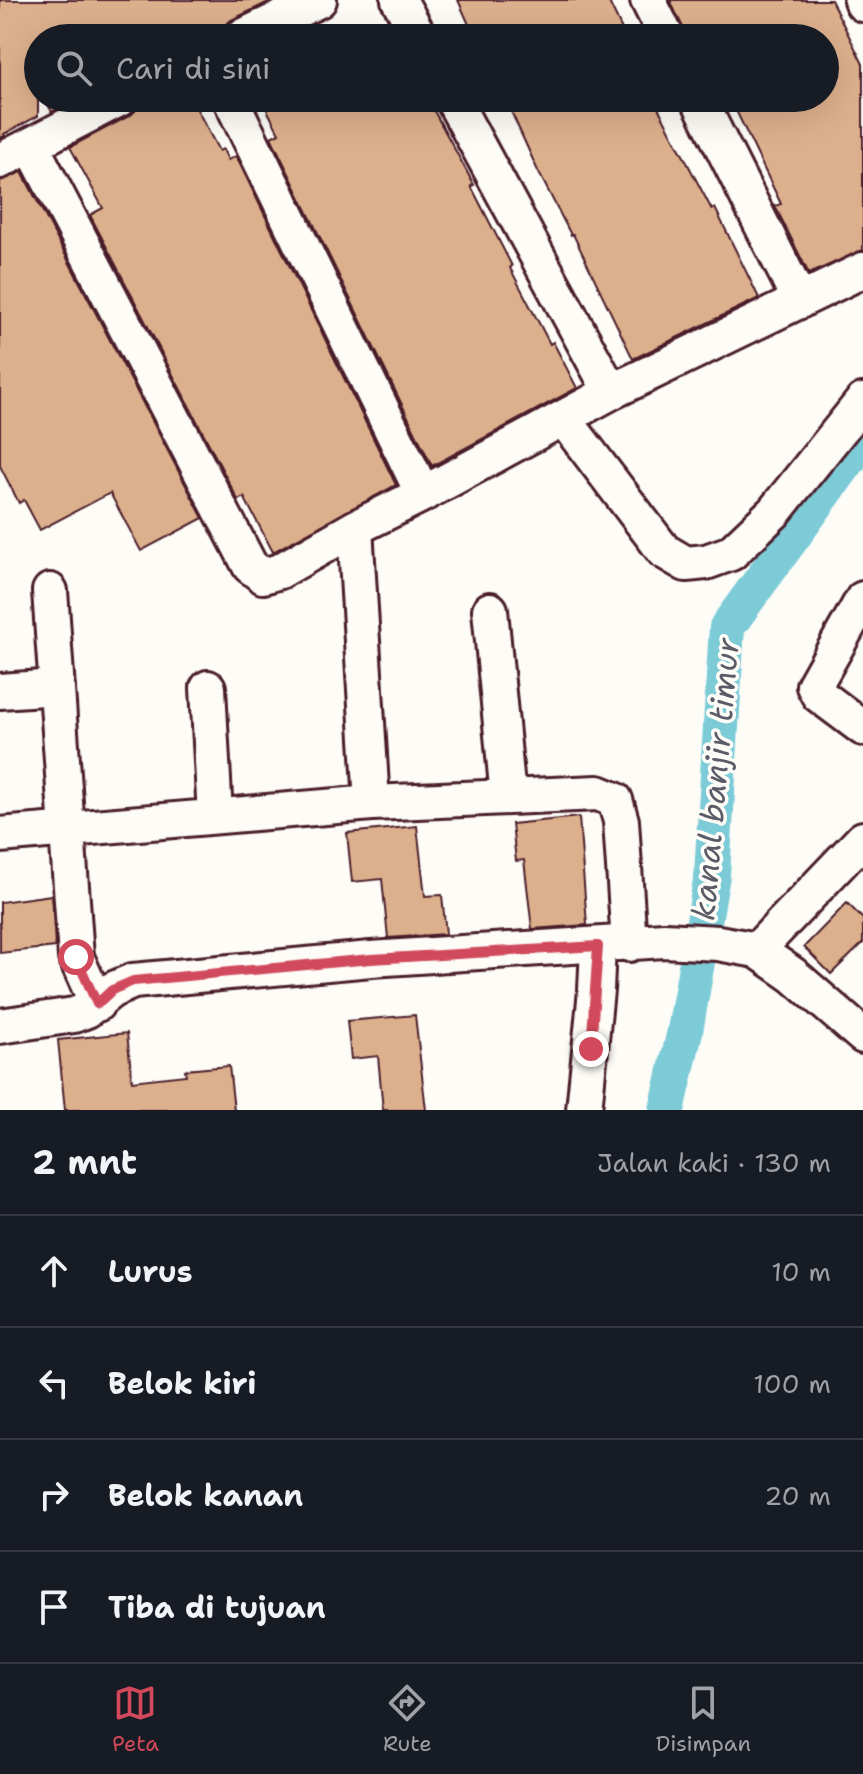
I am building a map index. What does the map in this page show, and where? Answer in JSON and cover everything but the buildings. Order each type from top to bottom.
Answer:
[{"type":"street","points":[[269,24],[319,0]]},
{"type":"street","points":[[399,0],[412,24]]},
{"type":"street","points":[[648,0],[660,24]]},
{"type":"street","points":[[0,161],[94,112]]},
{"type":"street","points":[[237,112],[423,494]]},
{"type":"street","points":[[460,112],[611,392]]},
{"type":"street","points":[[705,112],[800,301]]},
{"type":"street","points":[[31,145],[250,566],[263,576],[280,571],[611,392],[863,270]]},
{"type":"street","points":[[563,418],[664,551],[686,564],[706,562],[731,553],[774,512],[863,401]]},
{"type":"street","points":[[355,528],[372,803]]},
{"type":"street","points":[[50,591],[76,957],[97,1004]]},
{"type":"street","points":[[863,599],[814,686],[819,695],[863,728]]},
{"type":"street","points":[[490,610],[508,797]]},
{"type":"street","points":[[0,691],[57,687]]},
{"type":"street","points":[[208,688],[215,816]]},
{"type":"street","points":[[0,835],[372,803],[598,793],[615,800],[621,821],[614,945],[596,990],[584,1110]]},
{"type":"street","points":[[757,950],[863,839]]},
{"type":"street","points":[[0,1026],[74,1015],[97,1004],[112,990],[133,981],[371,959],[664,940],[718,943],[757,950],[793,975],[863,1036]]},
{"type":"waterway","name":"kanal banjir timur","points":[[667,1110],[685,1031],[712,875],[727,627],[863,440]]},
{"type":"route","points":[[76,957],[97,1004],[112,990],[133,981],[371,959],[598,946],[591,1049]]}]
